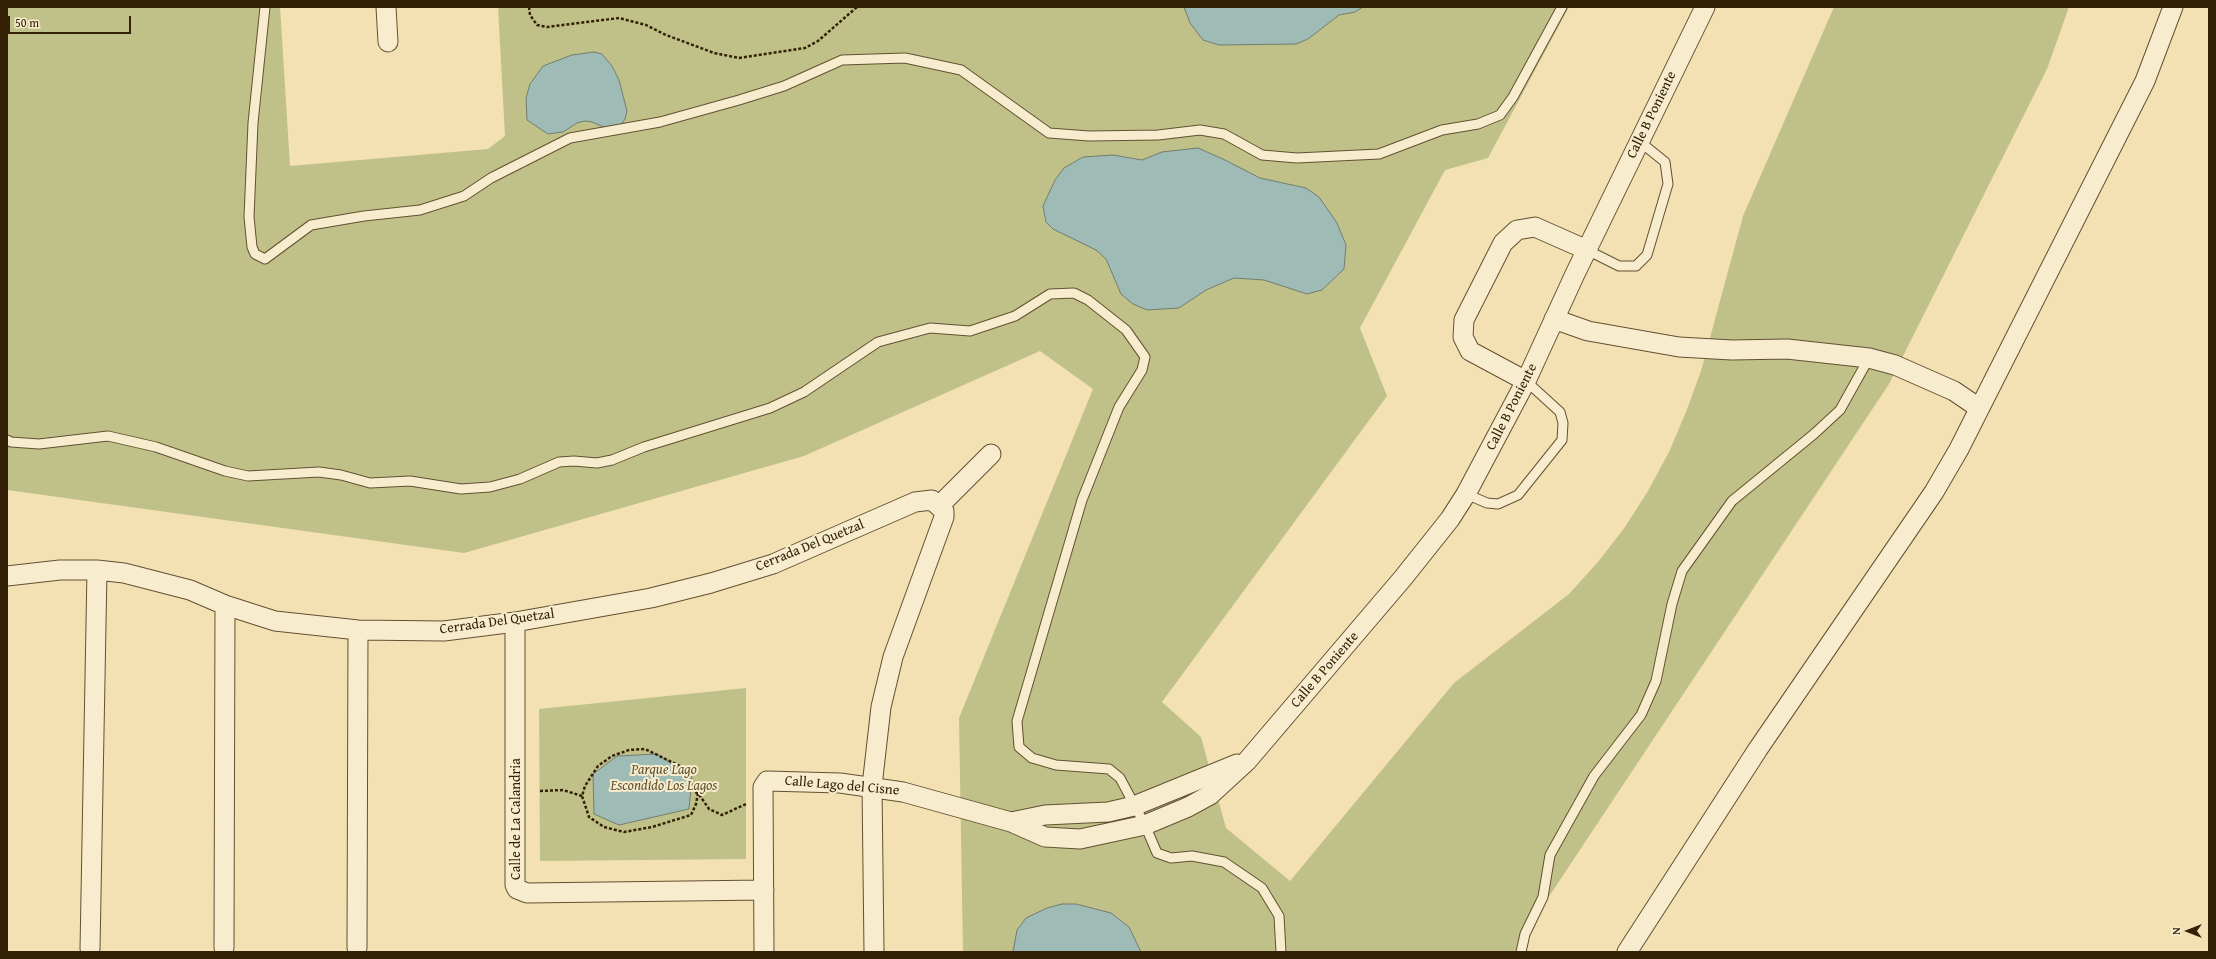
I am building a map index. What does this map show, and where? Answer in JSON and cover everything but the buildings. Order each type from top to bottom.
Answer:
[{"type":"street","points":[[386,7],[388,42]]},
{"type":"street","name":"Calle B Poniente","points":[[1011,822],[1045,837],[1080,839],[1146,825],[1210,795],[1247,761],[1403,578],[1450,519],[1466,494],[1526,381],[1586,250],[1705,7]]},
{"type":"street","points":[[1627,952],[1758,749],[1934,492],[1959,449],[2145,81],[2173,7]]},
{"type":"street","points":[[1526,381],[1470,351],[1463,337],[1464,320],[1503,243],[1517,230],[1535,227],[1586,250]]},
{"type":"street","points":[[1554,319],[1588,331],[1679,348],[1732,350],[1787,349],[1869,358],[1894,365],[1954,391],[1979,408]]},
{"type":"street","points":[[874,952],[872,786],[886,684],[893,657],[944,517],[944,511],[940,505],[991,454]]},
{"type":"street","name":"Cerrada Del Quetzal","points":[[11,579],[60,570],[96,570],[124,573],[190,590],[225,605],[275,622],[358,630],[444,631],[515,622],[651,598],[711,583],[773,564],[915,502],[932,500],[940,505]]},
{"type":"street","points":[[90,949],[96,570]]},
{"type":"street","points":[[224,948],[225,605]]},
{"type":"street","name":"Calle de La Calandria","points":[[515,622],[515,885],[517,889],[527,893],[764,890]]},
{"type":"street","points":[[356,948],[358,630]]},
{"type":"street","name":"Calle B Poniente","points":[[1011,822],[1045,815],[1108,812],[1134,806],[1247,761]]},
{"type":"street","name":"Calle Lago del Cisne","points":[[764,890],[763,786],[765,782],[770,780],[872,786],[903,792],[1011,822]]},
{"type":"street","points":[[764,890],[764,952]]},
{"type":"lane","points":[[266,7],[253,123],[249,218],[252,247],[255,254],[265,259],[311,225],[364,216],[420,210],[449,201],[464,196],[491,178],[570,138],[660,122],[739,100],[784,86],[842,60],[905,58],[961,70],[1049,132],[1089,136],[1158,135],[1200,130],[1224,134],[1262,155],[1297,158],[1379,154],[1442,130],[1478,124],[1500,115],[1513,97],[1562,7]]},
{"type":"lane","points":[[1586,250],[1619,266],[1636,266],[1647,255],[1668,184],[1665,162],[1640,141]]},
{"type":"lane","points":[[7,440],[10,442],[39,444],[108,436],[156,447],[225,471],[248,476],[319,472],[342,475],[370,482],[410,481],[461,488],[490,487],[520,479],[559,462],[574,461],[597,463],[612,460],[644,447],[770,408],[804,392],[878,342],[930,328],[970,331],[1015,316],[1050,294],[1074,293],[1088,300],[1126,330],[1145,357],[1142,370],[1119,407],[1082,500],[1017,720],[1019,747],[1032,758],[1056,765],[1109,769],[1120,778],[1134,806],[1146,825],[1157,853],[1171,858],[1192,856],[1224,862],[1262,888],[1279,916],[1281,952]]},
{"type":"lane","points":[[1521,952],[1525,934],[1543,897],[1550,855],[1594,776],[1641,715],[1656,681],[1672,604],[1682,571],[1732,501],[1814,434],[1840,410],[1869,358]]},
{"type":"lane","points":[[1466,494],[1487,503],[1498,504],[1518,494],[1562,440],[1563,423],[1560,412],[1526,381]]},
{"type":"path","points":[[529,7],[530,15],[537,25],[547,27],[620,18],[646,25],[666,35],[714,53],[739,58],[805,48],[818,41],[857,7]]},
{"type":"path","points":[[698,793],[696,804],[691,815],[659,825],[624,832],[604,827],[589,817],[582,796],[584,786],[598,766],[612,756],[629,750],[645,749],[686,769],[694,792],[698,793],[709,809],[722,815],[746,804]]},
{"type":"path","points":[[540,791],[563,790],[582,796]]},
{"type":"green space","points":[[7,7],[280,7],[290,166],[488,149],[505,136],[498,7],[1569,7],[1488,158],[1445,170],[1360,328],[1387,396],[1162,702],[1201,737],[1226,828],[1290,881],[1454,683],[1569,594],[1598,562],[1625,527],[1648,491],[1669,452],[1701,371],[1743,216],[1834,7],[2069,7],[2047,69],[1889,384],[1546,901],[1520,952],[963,952],[959,718],[1093,389],[1040,351],[804,456],[464,553],[7,490]]},
{"type":"green space","name":"Parque Lago Escondido Los Lagos","points":[[746,688],[746,859],[540,861],[539,709]]},
{"type":"water","points":[[1184,7],[1363,7],[1355,12],[1339,15],[1308,39],[1296,44],[1219,45],[1203,40],[1190,23]]},
{"type":"water","points":[[594,52],[602,54],[612,66],[619,80],[627,111],[625,119],[621,125],[606,128],[592,122],[585,121],[577,123],[563,132],[548,134],[527,120],[526,98],[530,84],[543,66],[572,55]]},
{"type":"water","points":[[1198,148],[1260,178],[1306,188],[1319,197],[1337,223],[1346,245],[1344,269],[1322,290],[1307,294],[1264,280],[1234,278],[1206,290],[1179,308],[1147,310],[1133,304],[1121,294],[1106,259],[1096,250],[1053,229],[1046,222],[1043,206],[1055,180],[1064,168],[1083,157],[1113,155],[1142,160],[1162,152]]},
{"type":"water","points":[[657,754],[692,777],[689,809],[619,825],[594,814],[593,774],[617,756]]},
{"type":"water","points":[[1062,904],[1076,904],[1111,913],[1129,927],[1141,952],[1013,952],[1017,930],[1026,918],[1047,908]]}]
